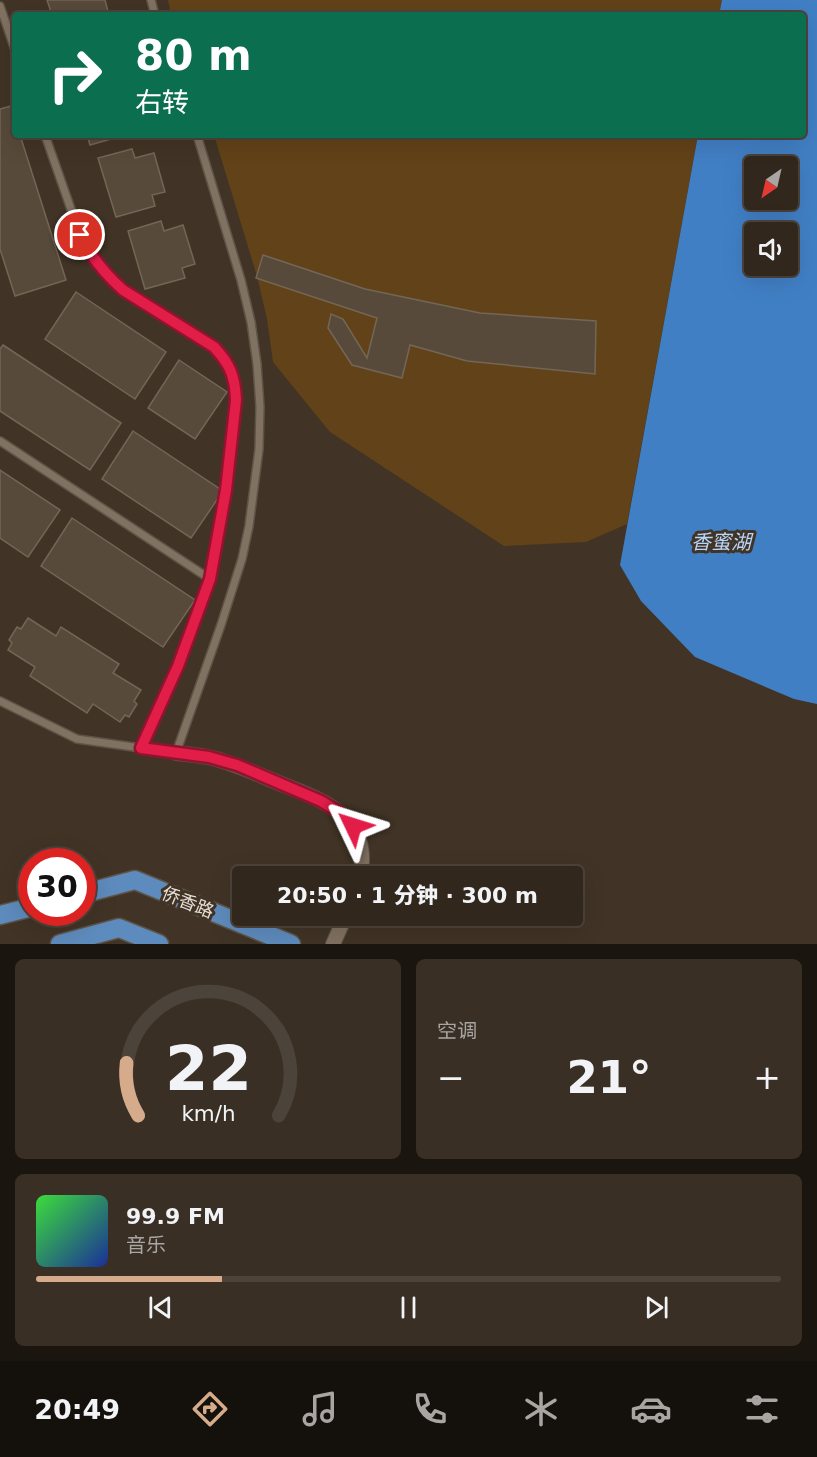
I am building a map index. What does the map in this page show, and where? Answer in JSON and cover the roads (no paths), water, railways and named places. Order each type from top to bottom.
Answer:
[{"type":"main road","name":"侨香路","points":[[96,890],[135,880],[291,944]]},
{"type":"main road","points":[[0,915],[18,910]]},
{"type":"main road","points":[[60,944],[119,928],[159,944]]},
{"type":"street","points":[[176,753],[209,757],[237,765],[321,801],[339,812],[353,826],[361,843],[362,866]]},
{"type":"street","points":[[333,944],[341,926]]},
{"type":"lane","points":[[0,6],[12,41]]},
{"type":"lane","points":[[46,138],[80,235],[98,265],[123,290],[214,347],[224,358],[235,385],[236,400],[221,523],[210,579],[178,666],[141,748]]},
{"type":"lane","points":[[0,701],[77,739],[176,753],[229,603],[249,526],[259,449],[260,407],[251,322],[241,280],[198,138]]},
{"type":"lane","points":[[0,441],[210,579]]},
{"type":"water","name":"香蜜湖","points":[[722,0],[817,0],[817,704],[794,699],[695,657],[641,601],[620,565],[697,138],[806,138],[806,12],[720,12]]}]
